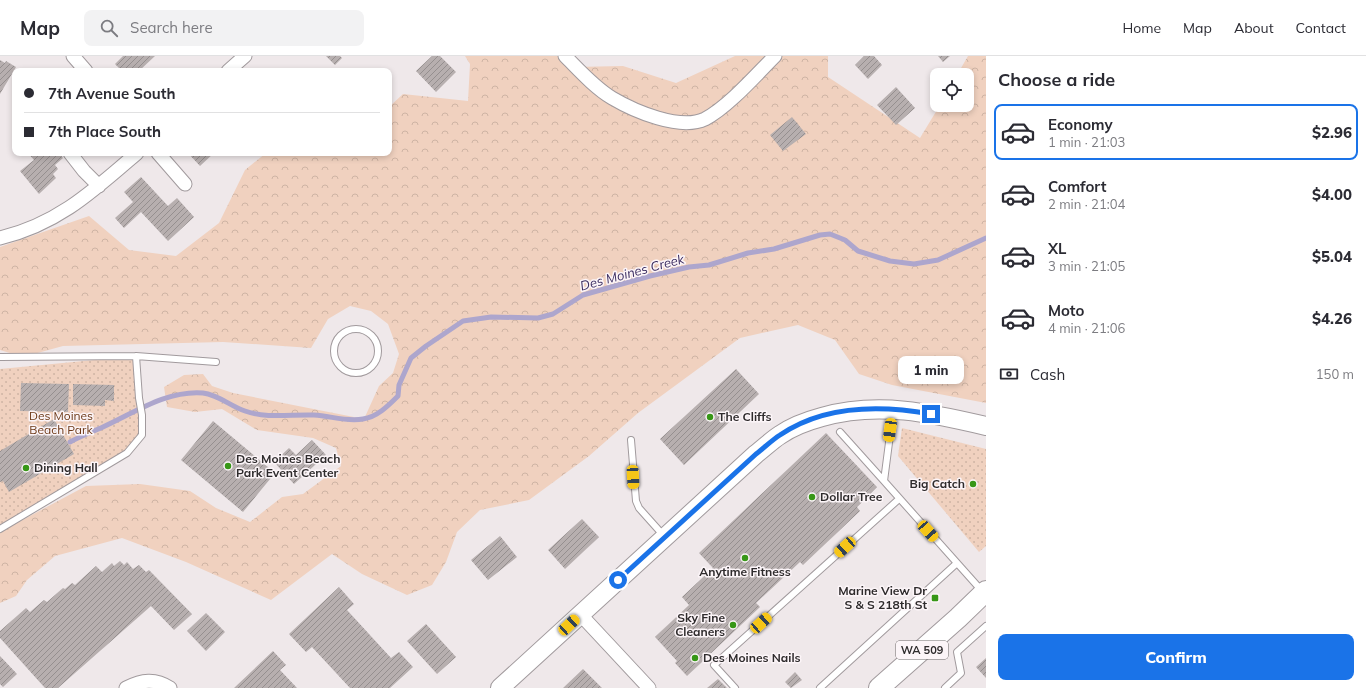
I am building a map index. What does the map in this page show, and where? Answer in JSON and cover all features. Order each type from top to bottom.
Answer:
[{"type":"main road","points":[[500,688],[665,537],[780,435],[802,423],[857,409],[893,408],[942,416],[986,426]]},
{"type":"main road","name":"WA 509","points":[[881,687],[985,592]]},
{"type":"street","points":[[73,56],[83,68]]},
{"type":"street","points":[[231,68],[245,56]]},
{"type":"street","points":[[565,56],[612,98],[646,114],[670,121],[690,123],[704,119],[719,109],[775,56]]},
{"type":"street","points":[[72,156],[84,171],[99,186]]},
{"type":"street","points":[[0,238],[15,235],[48,221],[82,200],[134,156]]},
{"type":"street","points":[[161,156],[185,184]]},
{"type":"street","points":[[580,614],[649,688]]},
{"type":"street","points":[[126,688],[139,681],[156,681],[170,688]]},
{"type":"lane","points":[[360,329],[367,332],[376,342],[378,348],[376,360],[368,370],[362,372],[350,372],[344,370],[336,359],[334,353],[337,340],[347,331],[360,329]]},
{"type":"lane","points":[[0,529],[126,453],[142,435],[142,415],[139,398],[136,356]]},
{"type":"lane","points":[[0,357],[136,356],[216,362]]},
{"type":"lane","points":[[884,481],[893,408]]},
{"type":"lane","points":[[840,432],[899,499],[985,592]]},
{"type":"lane","points":[[631,440],[636,501],[639,508],[665,537]]},
{"type":"lane","points":[[735,688],[714,665],[899,499]]},
{"type":"lane","points":[[820,688],[957,563]]},
{"type":"lane","points":[[945,688],[961,673],[957,652],[986,626]]},
{"type":"green space","points":[[465,56],[561,56],[574,67],[623,66],[676,83],[735,56],[828,56],[828,77],[920,138],[936,112],[974,112],[974,68],[961,68],[968,56],[986,56],[986,403],[892,385],[859,374],[835,340],[798,325],[740,338],[638,413],[589,456],[529,500],[480,510],[457,532],[446,562],[432,585],[407,595],[362,574],[332,554],[271,600],[186,562],[122,538],[55,556],[27,580],[16,596],[0,603],[0,532],[86,486],[140,484],[190,491],[216,508],[250,522],[282,497],[303,494],[341,466],[336,448],[313,438],[257,430],[222,409],[195,412],[167,407],[164,387],[184,375],[203,374],[212,386],[233,393],[364,419],[379,386],[393,373],[399,354],[388,324],[371,311],[350,306],[328,319],[311,348],[223,342],[63,346],[23,357],[0,350],[0,247],[89,216],[129,250],[176,256],[219,223],[245,170],[262,156],[392,156],[392,104],[403,94],[468,101],[470,64]]},
{"type":"green space","name":"Des Moines Beach Park","points":[[136,356],[142,435],[127,453],[0,529],[0,369]]},
{"type":"green space","points":[[902,428],[986,449],[986,546],[979,552],[898,456]]},
{"type":"building","points":[[123,56],[155,56],[142,68],[119,68],[115,64]]},
{"type":"building","points":[[326,56],[340,56],[342,58],[335,65]]},
{"type":"building","points":[[432,56],[440,56],[456,72],[436,92],[416,71]]},
{"type":"building","points":[[864,56],[874,56],[882,65],[868,79],[855,65]]},
{"type":"building","points":[[938,56],[950,56],[943,62]]},
{"type":"building","points":[[0,60],[5,63],[6,61],[16,67],[12,68],[12,74],[0,94]]},
{"type":"building","points":[[896,87],[915,108],[896,125],[877,105]]},
{"type":"building","points":[[792,117],[806,134],[783,151],[770,135]]},
{"type":"building","points":[[31,156],[61,156],[63,158],[55,165],[58,169],[53,174],[56,178],[39,194],[20,171],[34,160]]},
{"type":"building","points":[[191,156],[211,156],[200,166]]},
{"type":"building","points":[[141,177],[168,206],[177,198],[194,217],[168,241],[141,212],[124,228],[115,218],[133,202],[124,192]]},
{"type":"building","name":"The Cliffs","points":[[736,369],[759,394],[684,465],[660,439]]},
{"type":"building","points":[[21,383],[69,384],[68,412],[20,411]]},
{"type":"building","points":[[73,384],[114,385],[114,401],[105,400],[105,406],[73,405]]},
{"type":"building","name":"Dining Hall","points":[[54,419],[74,454],[9,492],[3,481],[0,482],[0,451]]},
{"type":"building","name":"Des Moines Beach Park Event Center","points":[[213,421],[275,473],[243,512],[181,460]]},
{"type":"building","points":[[826,433],[877,487],[857,507],[860,511],[803,565],[800,562],[756,603],[760,607],[687,676],[675,663],[677,661],[655,637],[689,605],[682,597],[713,568],[699,553]]},
{"type":"building","points":[[312,440],[326,455],[294,484],[274,462],[289,448],[296,455]]},
{"type":"building","points":[[582,519],[599,537],[565,569],[548,550]]},
{"type":"building","points":[[500,536],[517,557],[488,580],[471,560]]},
{"type":"building","points":[[120,561],[124,565],[127,562],[133,569],[139,565],[146,572],[149,570],[192,614],[174,630],[151,606],[58,688],[45,688],[0,638],[0,631],[26,608],[30,612],[44,600],[47,602],[63,588],[65,589],[72,583],[75,585],[96,566],[102,572],[112,563],[114,566]]},
{"type":"building","points":[[339,587],[354,604],[347,610],[391,658],[399,652],[413,667],[390,688],[350,688],[312,647],[306,652],[289,634]]},
{"type":"building","points":[[206,613],[225,632],[206,651],[187,631]]},
{"type":"building","points":[[426,624],[456,657],[437,674],[407,641]]},
{"type":"building","points":[[273,651],[286,665],[280,670],[297,688],[234,688]]},
{"type":"building","points":[[0,656],[17,674],[3,687],[0,684]]},
{"type":"building","points":[[986,658],[986,678],[976,667]]},
{"type":"building","points":[[583,669],[602,688],[563,688]]},
{"type":"building","points":[[795,672],[802,680],[791,688],[785,682]]},
{"type":"building","points":[[718,679],[727,688],[707,688]]},
{"type":"waterway","name":"Des Moines Creek","points":[[70,442],[151,404],[177,395],[190,393],[209,394],[245,411],[262,415],[314,415],[357,420],[368,418],[378,413],[398,396],[399,385],[411,358],[463,321],[491,317],[538,318],[553,314],[583,295],[650,276],[689,267],[709,265],[748,253],[774,249],[820,235],[830,234],[845,240],[858,251],[890,261],[914,264],[938,260],[986,238]]},
{"type":"place","name":"The Cliffs","points":[[710,417]]},
{"type":"place","name":"Des Moines Beach Park Event Center","points":[[228,466]]},
{"type":"place","name":"Dining Hall","points":[[26,468]]},
{"type":"place","name":"Big Catch","points":[[973,484]]},
{"type":"place","name":"Dollar Tree","points":[[812,497]]},
{"type":"place","name":"Anytime Fitness","points":[[745,558]]},
{"type":"place","name":"Marine View Dr S & S 218th St","points":[[935,598]]},
{"type":"place","name":"Sky Fine Cleaners","points":[[733,625]]},
{"type":"place","name":"Des Moines Nails","points":[[695,658]]},
{"type":"route","points":[[618,580],[756,454],[780,435],[802,423],[857,409],[905,409],[931,414]]}]
